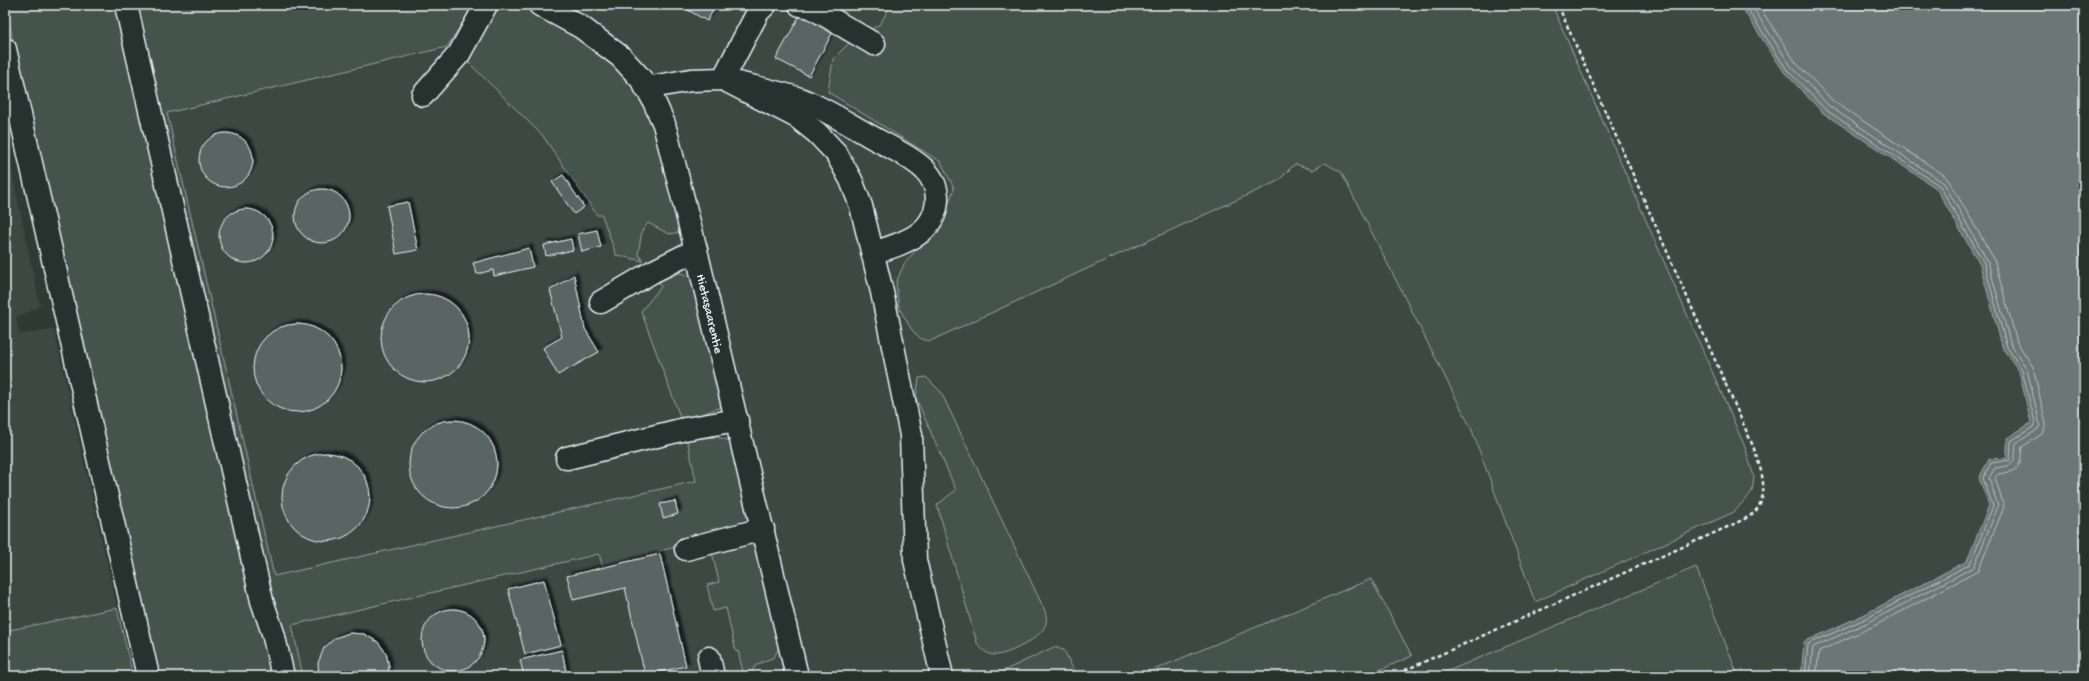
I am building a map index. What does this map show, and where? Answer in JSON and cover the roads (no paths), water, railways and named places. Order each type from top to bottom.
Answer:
[{"type":"street","points":[[126,5],[262,601],[283,676]]},
{"type":"street","points":[[423,95],[459,54],[486,5]]},
{"type":"street","name":"Hietasaarentie","points":[[540,5],[581,27],[606,44],[628,64],[646,88],[661,115],[669,138],[797,676]]},
{"type":"street","points":[[723,80],[758,12],[765,5]]},
{"type":"street","points":[[800,5],[811,7],[874,44]]},
{"type":"street","points":[[5,49],[148,676]]},
{"type":"street","points":[[646,88],[691,80],[723,80],[801,99],[856,128],[924,169],[933,180],[937,192],[937,205],[931,221],[922,232],[906,242],[873,253]]},
{"type":"street","points":[[723,80],[797,117],[817,133],[836,153],[852,180],[861,206],[873,253],[911,435],[915,560],[942,676]]},
{"type":"street","points":[[601,302],[652,272],[696,250]]},
{"type":"street","points":[[567,458],[685,429],[737,420]]},
{"type":"street","points":[[686,548],[763,529]]},
{"type":"water","points":[[1740,5],[2084,5],[2084,676],[1801,676],[1804,642],[1865,614],[1967,561],[1989,505],[1979,478],[1989,459],[2007,458],[2007,438],[2031,423],[2019,371],[2003,349],[1980,265],[1936,188],[1823,113],[1784,72]]}]
